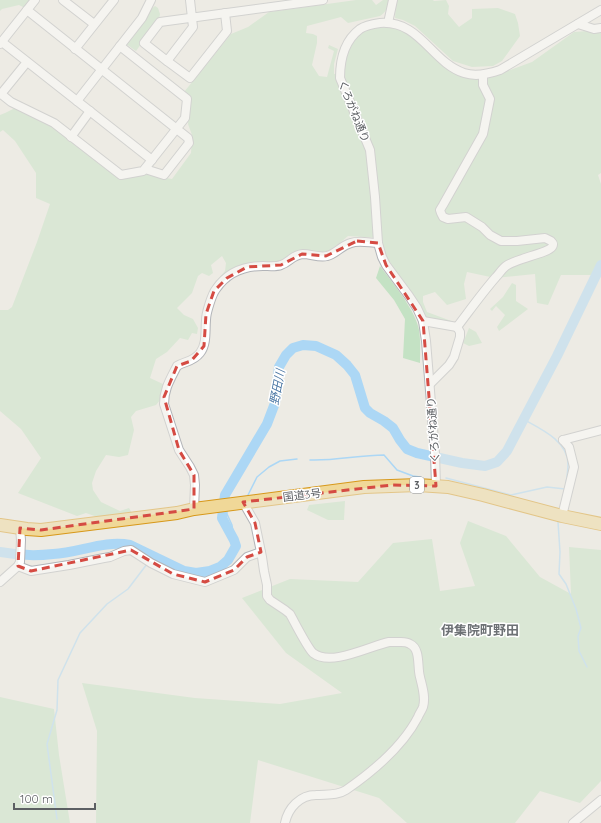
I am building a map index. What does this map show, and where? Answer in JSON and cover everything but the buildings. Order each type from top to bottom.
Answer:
[{"type":"highway","name":"国道3号","points":[[0,524],[21,534],[27,529],[41,530],[177,513],[194,508],[364,487],[418,485],[448,487],[562,516],[601,524]]},
{"type":"street","points":[[35,0],[1,43],[152,160]]},
{"type":"street","points":[[63,0],[94,24]]},
{"type":"street","points":[[75,49],[114,0]]},
{"type":"street","points":[[77,101],[142,18],[151,0]]},
{"type":"street","points":[[167,61],[193,27],[190,0]]},
{"type":"street","points":[[225,13],[227,30],[190,78],[144,43],[160,22],[225,13],[277,3],[323,0]]},
{"type":"street","points":[[388,23],[393,0]]},
{"type":"street","points":[[27,10],[188,138],[189,143],[164,175],[145,169]]},
{"type":"street","name":"くろがね通り","points":[[436,486],[430,384],[423,321],[417,308],[386,265],[382,257],[378,243],[370,150],[340,78],[340,67],[344,50],[347,43],[364,27],[371,24],[388,23],[408,29],[456,70],[469,74],[483,75],[500,70],[601,10]]},
{"type":"street","points":[[578,24],[594,29],[601,28]]},
{"type":"street","points":[[27,62],[0,94],[11,102],[54,123],[121,176],[145,169],[185,118],[187,100],[120,46]]},
{"type":"street","points":[[458,327],[489,285],[506,266],[519,259],[535,255],[549,249],[553,244],[552,241],[545,238],[500,241],[466,217],[448,219],[443,217],[440,213],[440,210],[483,134],[490,99],[483,85],[483,75]]},
{"type":"street","points":[[72,137],[90,111]]},
{"type":"street","points":[[194,508],[194,475],[179,450],[164,404],[164,397],[167,384],[177,366],[191,361],[200,353],[204,346],[206,314],[216,288],[226,278],[237,271],[248,267],[281,265],[294,256],[302,254],[310,254],[321,257],[331,255],[350,243],[358,241],[378,243]]},
{"type":"street","points":[[423,321],[458,327]]},
{"type":"street","points":[[430,384],[449,365],[454,357],[460,337],[458,327]]},
{"type":"street","points":[[562,516],[574,467],[569,447],[563,440],[601,430]]},
{"type":"street","points":[[243,502],[256,523],[267,585],[267,596],[270,600],[290,614],[313,652],[322,657],[332,658],[390,642],[408,643],[414,646],[416,650],[418,658],[418,671],[423,690],[423,707],[415,723],[392,751],[371,771],[342,792],[328,795],[314,795],[293,805],[287,815],[285,823]]},
{"type":"street","points":[[0,582],[19,564],[21,534]]},
{"type":"street","points":[[19,564],[32,571],[110,557],[124,551],[131,550],[173,574],[205,582],[234,570],[247,557],[261,552]]},
{"type":"street","points":[[573,823],[601,800]]},
{"type":"highlighted area","points":[[357,241],[378,243],[386,265],[423,321],[436,486],[392,485],[243,502],[255,523],[261,552],[247,557],[234,570],[205,582],[173,574],[131,550],[31,571],[18,566],[20,528],[41,530],[194,509],[194,475],[179,450],[164,397],[177,366],[191,361],[204,346],[206,314],[214,291],[227,278],[247,267],[281,265],[302,254],[326,256]]},
{"type":"green space","points":[[0,0],[32,0],[25,8],[19,5],[2,9],[0,11]]},
{"type":"green space","points":[[356,0],[372,0],[376,5],[383,0],[389,0],[386,10],[380,16],[348,23],[341,17],[307,26],[306,33],[317,36],[312,65],[319,76],[327,77],[334,51],[328,48],[329,45],[338,49],[334,64],[334,74],[343,73],[348,47],[356,37],[367,30],[376,28],[391,27],[405,31],[421,43],[441,64],[454,73],[474,79],[494,76],[532,62],[574,32],[601,30],[601,173],[598,175],[601,184],[601,261],[591,275],[561,275],[548,305],[537,303],[535,274],[495,278],[467,272],[464,284],[466,299],[447,305],[435,292],[423,296],[423,302],[427,312],[454,322],[457,321],[477,297],[472,307],[460,322],[453,325],[424,317],[386,255],[380,238],[348,236],[327,254],[302,251],[293,252],[281,262],[250,262],[231,270],[214,287],[213,285],[225,271],[226,263],[222,256],[211,265],[213,273],[209,276],[202,273],[198,276],[192,293],[177,308],[184,315],[193,319],[198,328],[197,334],[192,333],[188,340],[180,338],[167,352],[156,359],[150,378],[163,384],[161,399],[156,405],[136,411],[131,417],[134,430],[128,455],[119,457],[106,455],[96,471],[92,483],[93,490],[101,502],[120,511],[129,508],[132,513],[100,518],[86,513],[77,516],[18,493],[41,458],[21,429],[0,411],[0,310],[8,310],[12,307],[50,204],[36,198],[36,173],[15,141],[3,130],[0,132],[0,115],[15,108],[53,126],[120,178],[143,174],[172,179],[191,153],[192,135],[188,124],[190,97],[184,92],[231,34],[248,27],[269,12]]},
{"type":"green space","points":[[396,0],[446,0],[449,6],[448,14],[459,27],[472,18],[472,9],[498,8],[515,14],[520,36],[502,61],[493,66],[472,67],[453,61],[415,26],[395,18]]},
{"type":"green space","points":[[155,6],[158,8],[160,14],[159,19],[136,51],[126,44],[151,9]]},
{"type":"green space","points":[[380,266],[412,311],[420,334],[420,363],[403,358],[405,319],[394,300],[376,278]]},
{"type":"green space","points":[[512,283],[516,285],[516,301],[528,309],[499,331],[497,327],[505,315],[496,306],[492,311],[490,309],[503,297]]},
{"type":"green space","points":[[469,328],[476,332],[482,343],[469,346],[463,343]]},
{"type":"green space","points":[[345,501],[344,520],[328,520],[307,510],[309,505]]},
{"type":"green space","points":[[468,521],[506,536],[540,577],[571,594],[569,547],[601,550],[601,781],[580,803],[540,791],[515,823],[407,823],[379,798],[258,760],[250,823],[96,823],[97,731],[82,683],[195,698],[280,704],[342,693],[286,653],[242,598],[290,579],[358,582],[393,543],[432,539],[440,591],[475,586],[460,543]]},
{"type":"green space","points":[[0,697],[54,709],[59,755],[70,823],[0,823]]},
{"type":"waterway","name":"野田川","points":[[0,552],[26,555],[46,555],[101,545],[120,544],[130,545],[184,571],[196,573],[210,571],[220,567],[228,560],[236,546],[222,518],[225,495],[267,424],[275,403],[279,367],[286,355],[293,348],[303,345],[316,346],[336,355],[347,365],[355,375],[365,408],[393,428],[407,449],[417,453],[462,463],[485,466],[497,462],[507,451],[557,356],[601,265]]},
{"type":"waterway","points":[[523,419],[538,427],[559,442],[564,449],[568,464],[566,483]]},
{"type":"waterway","points":[[310,460],[329,460],[384,455],[397,470],[420,477]]},
{"type":"waterway","points":[[248,495],[257,477],[269,467],[280,461],[297,459]]},
{"type":"waterway","points":[[446,478],[511,495],[547,487],[565,489]]},
{"type":"waterway","points":[[227,514],[232,525],[234,540]]},
{"type":"waterway","points":[[558,522],[560,552],[559,574],[566,584],[576,609],[581,628],[578,636],[579,651],[587,667]]},
{"type":"waterway","points":[[57,819],[47,744],[57,710],[58,680],[80,633],[107,604],[128,589],[147,564]]},
{"type":"district","name":"伊集院町野田","points":[[480,630]]}]
